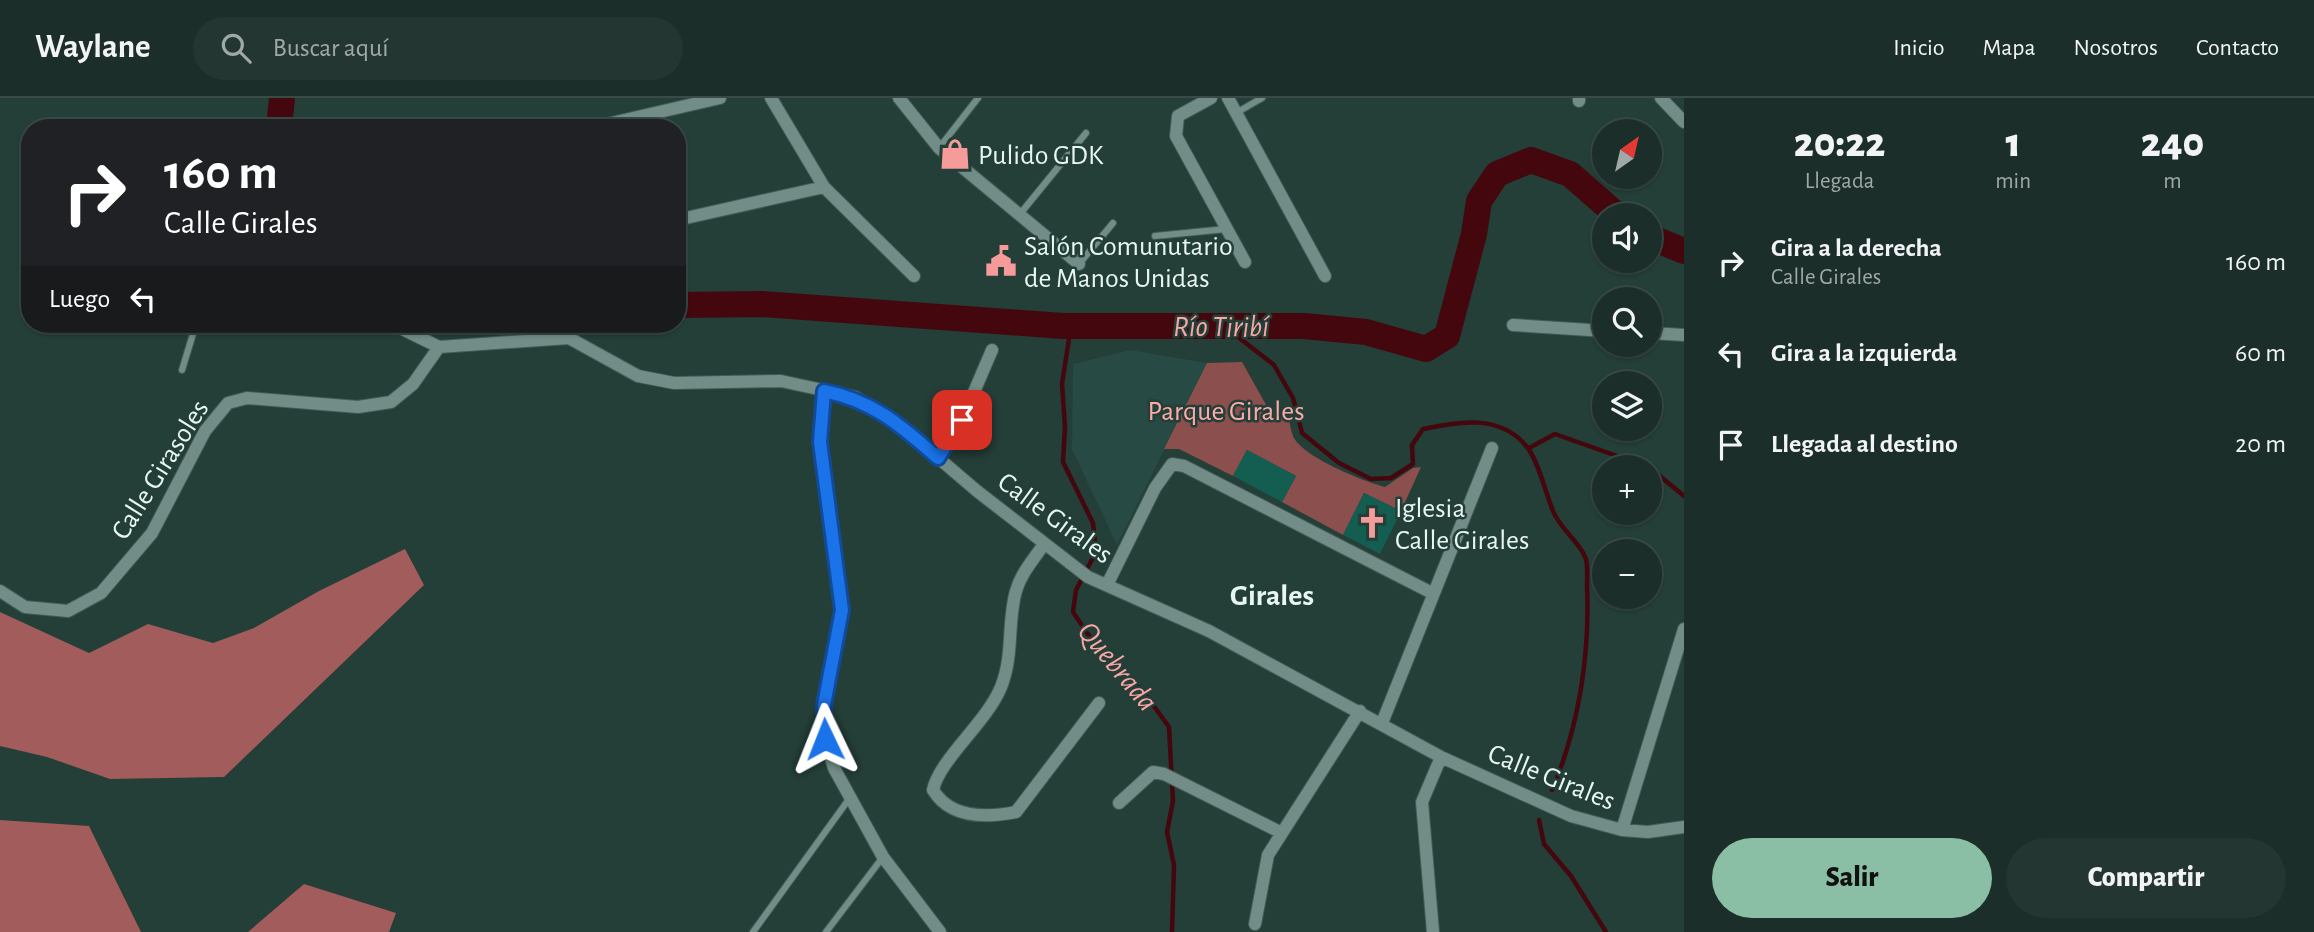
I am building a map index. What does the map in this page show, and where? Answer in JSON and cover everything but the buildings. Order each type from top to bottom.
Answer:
[{"type":"street","points":[[629,119],[720,98]]},
{"type":"street","points":[[771,98],[824,187],[914,276]]},
{"type":"street","points":[[899,98],[939,148],[1079,264]]},
{"type":"street","points":[[1211,98],[1178,116],[1176,136],[1245,262]]},
{"type":"street","points":[[1228,98],[1325,276]]},
{"type":"street","points":[[1661,98],[1684,122]]},
{"type":"street","points":[[686,218],[824,187]]},
{"type":"street","points":[[1513,325],[1592,330]]},
{"type":"street","name":"Calle Girales","points":[[411,333],[439,346],[569,338],[638,376],[674,383],[781,381],[855,397],[895,421],[1088,577],[1209,631],[1441,757],[1571,816],[1622,830],[1648,832],[1684,827]]},
{"type":"street","points":[[1662,334],[1684,335]]},
{"type":"street","name":"Calle Girasoles","points":[[0,591],[25,607],[68,611],[101,593],[152,533],[205,430],[228,403],[247,398],[358,407],[391,402],[413,384],[439,346]]},
{"type":"street","points":[[938,458],[962,420],[992,350]]},
{"type":"street","points":[[824,391],[820,442],[842,610],[824,705],[825,739],[834,768],[849,799],[883,858],[940,932]]},
{"type":"street","points":[[1382,723],[1492,448]]},
{"type":"street","points":[[1107,585],[1155,488],[1172,464],[1184,466],[1432,593]]},
{"type":"street","points":[[1044,544],[1021,577],[1015,593],[1010,658],[1001,687],[987,713],[936,775],[933,790],[941,802],[952,811],[1000,815],[1016,812],[1099,703]]},
{"type":"street","points":[[1622,830],[1684,629]]},
{"type":"street","points":[[1255,924],[1268,855],[1280,832],[1360,711]]},
{"type":"street","points":[[1433,932],[1422,802],[1441,757]]},
{"type":"street","points":[[1119,803],[1153,772],[1164,774],[1280,832]]},
{"type":"lane","points":[[939,148],[978,98]]},
{"type":"lane","points":[[1236,113],[1262,98]]},
{"type":"lane","points":[[1020,214],[1086,133]]},
{"type":"lane","points":[[1079,264],[1113,223]]},
{"type":"lane","points":[[1155,236],[1226,229]]},
{"type":"lane","points":[[182,370],[193,333]]},
{"type":"lane","points":[[752,932],[849,799]]},
{"type":"lane","points":[[826,932],[883,858]]},
{"type":"shaded area","points":[[1130,350],[1207,363],[1117,545],[1072,449],[1073,364]]},
{"type":"shaded area","points":[[405,549],[424,585],[224,777],[110,779],[47,757],[0,746],[0,612],[89,653],[148,624],[213,643],[254,628],[319,591]]},
{"type":"shaded area","points":[[0,820],[89,826],[141,932],[0,932]]},
{"type":"shaded area","points":[[304,884],[396,913],[389,932],[248,932]]},
{"type":"green space","name":"Parque Girales","points":[[1242,362],[1269,410],[1287,408],[1293,436],[1320,460],[1385,487],[1413,468],[1421,467],[1401,511],[1364,493],[1343,535],[1282,502],[1296,476],[1247,450],[1233,476],[1179,449],[1164,449],[1207,363]]},
{"type":"waterway","name":"Río Tiribí","points":[[280,119],[282,98]]},
{"type":"waterway","name":"Río Tiribí","points":[[686,305],[762,304],[1063,326],[1304,326],[1366,332],[1426,349],[1447,336],[1474,234],[1479,201],[1497,174],[1531,160],[1570,174],[1603,203]]},
{"type":"waterway","name":"Río Tiribí","points":[[1662,242],[1684,251]]},
{"type":"waterway","name":"Quebrada","points":[[1071,326],[1062,384],[1065,427],[1063,462],[1093,523],[1096,552],[1076,590],[1073,612],[1087,633],[1148,698],[1169,727],[1173,801],[1167,832],[1174,865],[1172,932]]},
{"type":"waterway","points":[[1225,327],[1274,365],[1293,398],[1302,433],[1339,463],[1371,479],[1391,478],[1413,464],[1412,445],[1423,429],[1437,426],[1465,422],[1492,425],[1517,436],[1527,447],[1538,468],[1556,518],[1583,553],[1587,565],[1587,638],[1581,690],[1569,741],[1552,790]]},
{"type":"waterway","points":[[1529,448],[1555,434],[1614,455]]},
{"type":"waterway","points":[[1662,478],[1684,496]]},
{"type":"waterway","name":"Quebrada","points":[[1539,820],[1544,844],[1571,876],[1606,932]]},
{"type":"place","name":"Pulido GDK","points":[[955,154]]},
{"type":"place","name":"Salón Comunutario de Manos Unidas","points":[[1001,261]]},
{"type":"place","name":"Iglesia Calle Girales","points":[[1372,523]]},
{"type":"district","name":"Girales","points":[[1272,595]]},
{"type":"route","points":[[825,739],[824,705],[842,610],[820,442],[824,391],[855,397],[895,421],[938,458],[962,420]]}]
